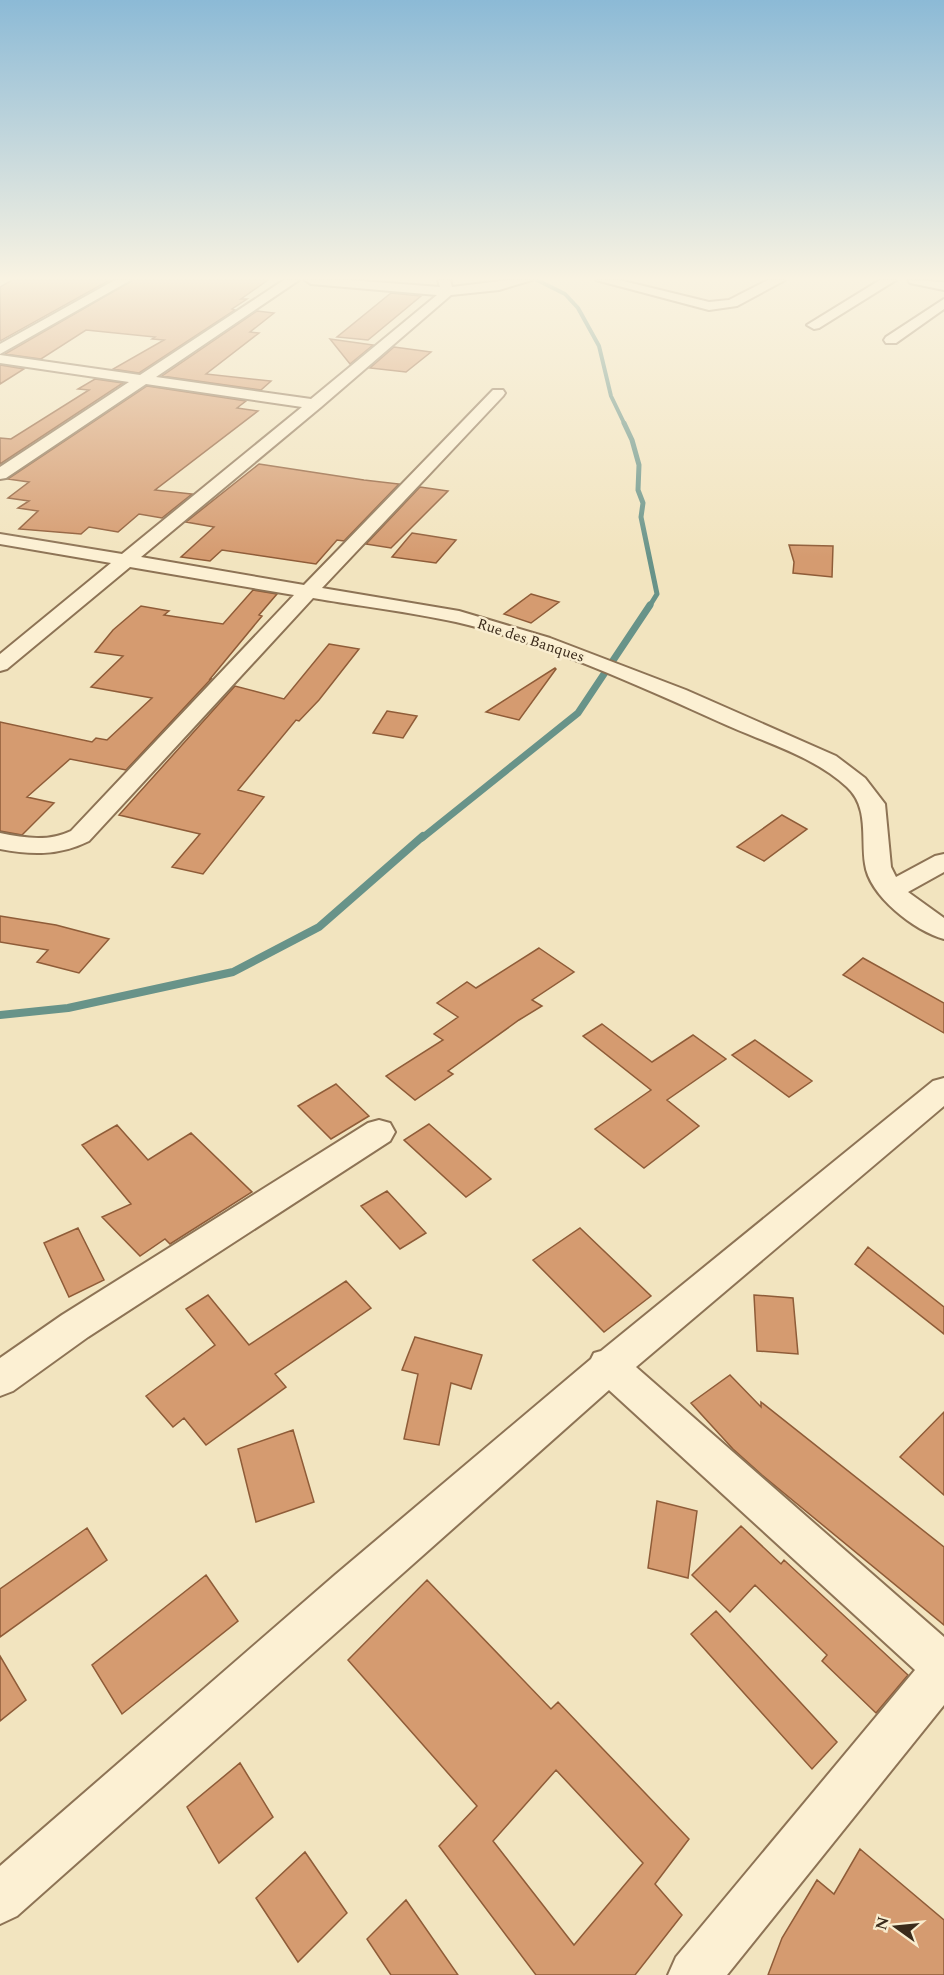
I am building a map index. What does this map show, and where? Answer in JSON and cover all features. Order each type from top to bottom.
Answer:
[{"type":"street","points":[[94,372],[316,404]]},
{"type":"street","points":[[0,474],[153,372]]},
{"type":"street","points":[[0,665],[124,560],[316,404],[351,372]]},
{"type":"street","points":[[0,841],[19,845],[53,847],[80,836],[498,393]]},
{"type":"street","name":"Rue des Banques","points":[[0,539],[459,617],[543,642],[678,695],[828,761],[857,783],[873,804],[878,867],[890,891],[916,913],[944,930]]},
{"type":"street","points":[[890,891],[944,862]]},
{"type":"street","points":[[0,1899],[311,1623],[608,1365],[944,1089]]},
{"type":"street","points":[[0,1379],[75,1326],[379,1132]]},
{"type":"street","points":[[608,1365],[944,1668],[694,1975]]},
{"type":"building","points":[[0,372],[19,372],[0,384]]},
{"type":"building","points":[[168,372],[208,372],[206,374],[271,381],[261,390],[162,376]]},
{"type":"building","points":[[95,379],[123,383],[0,464],[0,438],[11,439],[89,390],[78,389]]},
{"type":"building","points":[[147,386],[246,401],[237,408],[258,411],[155,490],[192,494],[162,518],[139,514],[118,532],[89,527],[81,534],[19,529],[38,511],[18,508],[29,501],[8,498],[29,482],[8,479]]},
{"type":"building","points":[[259,464],[399,484],[344,541],[337,540],[316,564],[222,550],[210,561],[181,557],[214,527],[186,522]]},
{"type":"building","points":[[420,487],[448,491],[391,548],[366,544]]},
{"type":"building","points":[[412,533],[456,540],[436,563],[392,557]]},
{"type":"building","points":[[789,545],[833,546],[832,577],[793,573],[794,562]]},
{"type":"building","points":[[253,590],[277,594],[211,679],[126,770],[70,759],[27,797],[54,803],[22,835],[0,831],[0,722],[92,742],[96,738],[107,740],[152,698],[91,687],[123,656],[95,652],[113,630],[141,606],[169,611],[164,615],[223,624]]},
{"type":"building","points":[[531,594],[559,602],[531,623],[504,614]]},
{"type":"building","points":[[329,644],[359,649],[319,700],[299,721],[296,720],[238,790],[264,797],[203,874],[172,867],[200,834],[119,815],[235,686],[284,699]]},
{"type":"building","points":[[555,668],[519,720],[486,712]]},
{"type":"building","points":[[387,711],[417,716],[403,738],[373,733]]},
{"type":"building","points":[[782,815],[807,829],[764,861],[737,847]]},
{"type":"building","points":[[0,916],[56,925],[109,939],[79,973],[37,962],[48,950],[0,942]]},
{"type":"building","points":[[539,948],[574,972],[532,1000],[542,1006],[448,1071],[453,1074],[415,1100],[386,1076],[443,1040],[434,1034],[458,1017],[437,1003],[467,982],[476,988]]},
{"type":"building","points":[[863,958],[944,1003],[944,1033],[843,975]]},
{"type":"building","points":[[602,1024],[652,1062],[693,1035],[726,1059],[667,1100],[699,1126],[644,1168],[595,1129],[651,1090],[583,1036]]},
{"type":"building","points":[[755,1040],[812,1081],[789,1097],[732,1055]]},
{"type":"building","points":[[336,1084],[369,1116],[331,1139],[298,1106]]},
{"type":"building","points":[[429,1124],[491,1179],[466,1197],[404,1140]]},
{"type":"building","points":[[117,1125],[148,1160],[191,1133],[252,1192],[170,1244],[165,1239],[140,1256],[102,1217],[131,1204],[82,1145]]},
{"type":"building","points":[[387,1191],[426,1233],[400,1249],[361,1206]]},
{"type":"building","points":[[78,1228],[104,1280],[69,1297],[44,1243]]},
{"type":"building","points":[[580,1228],[651,1296],[604,1332],[533,1260]]},
{"type":"building","points":[[868,1247],[944,1307],[944,1334],[855,1264]]},
{"type":"building","points":[[346,1281],[371,1308],[275,1374],[286,1387],[206,1445],[184,1418],[173,1427],[146,1396],[215,1345],[186,1309],[208,1295],[249,1345]]},
{"type":"building","points":[[754,1295],[793,1298],[798,1354],[757,1351]]},
{"type":"building","points":[[415,1337],[482,1355],[471,1389],[451,1383],[439,1445],[404,1439],[418,1374],[402,1370]]},
{"type":"building","points":[[730,1375],[761,1407],[761,1402],[944,1547],[944,1625],[762,1475],[733,1449],[691,1403]]},
{"type":"building","points":[[944,1412],[944,1495],[900,1457]]},
{"type":"building","points":[[293,1430],[314,1502],[256,1522],[238,1449]]},
{"type":"building","points":[[657,1501],[697,1511],[688,1578],[648,1568]]},
{"type":"building","points":[[741,1526],[781,1564],[784,1560],[908,1675],[876,1713],[822,1661],[827,1655],[755,1585],[730,1612],[692,1575]]},
{"type":"building","points":[[87,1528],[107,1560],[0,1637],[0,1589]]},
{"type":"building","points":[[206,1575],[238,1621],[122,1714],[92,1665]]},
{"type":"building","points":[[427,1580],[551,1709],[558,1702],[689,1839],[655,1884],[682,1915],[635,1975],[536,1975],[439,1846],[477,1806],[348,1660]],"holes":[[[556,1770],[643,1863],[574,1945],[493,1841]]]},
{"type":"building","points":[[716,1611],[837,1742],[812,1769],[691,1634]]},
{"type":"building","points":[[0,1656],[26,1700],[0,1721]]},
{"type":"building","points":[[240,1763],[273,1817],[219,1863],[187,1807]]},
{"type":"building","points":[[860,1849],[944,1920],[944,1975],[768,1975],[782,1938],[817,1880],[834,1894]]},
{"type":"building","points":[[305,1852],[347,1913],[298,1962],[256,1898]]},
{"type":"building","points":[[406,1900],[458,1975],[391,1975],[367,1939]]},
{"type":"waterway","points":[[605,372],[611,396],[625,425]]},
{"type":"waterway","points":[[624,423],[632,440],[639,465],[638,490],[643,503],[641,517],[657,594],[649,607]]},
{"type":"waterway","points":[[422,838],[578,713],[650,605]]},
{"type":"waterway","points":[[0,1015],[68,1008],[233,972],[319,927],[423,836]]}]
